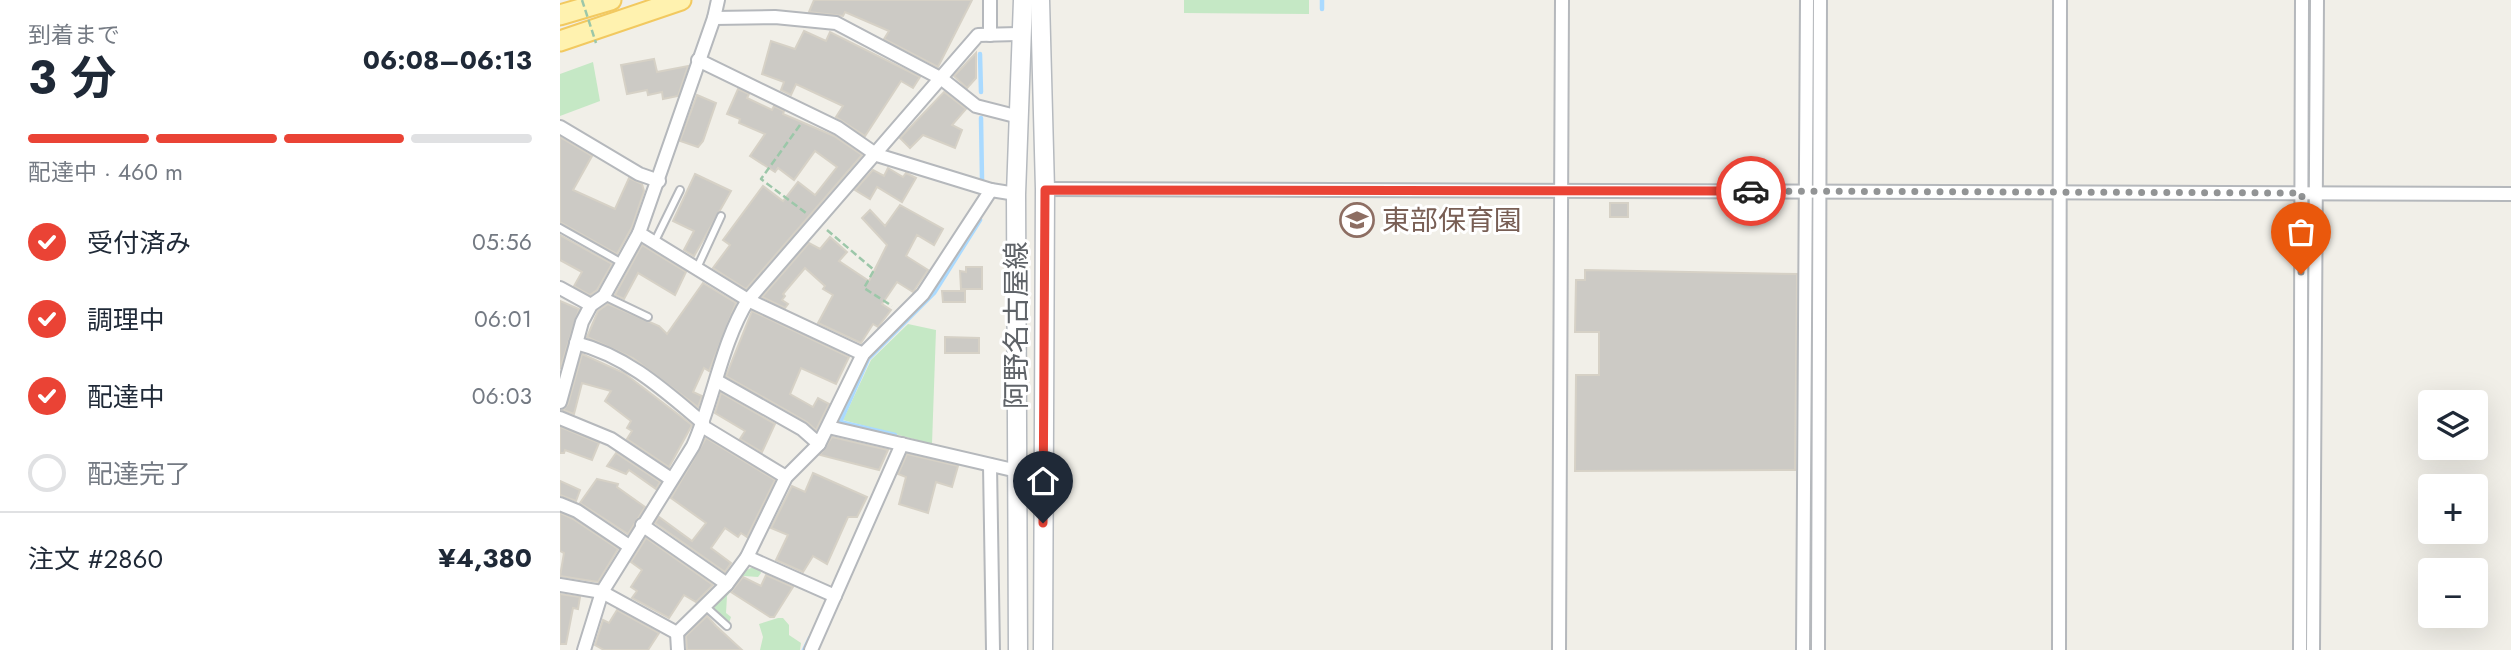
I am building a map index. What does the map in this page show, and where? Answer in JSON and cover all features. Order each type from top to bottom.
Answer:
[{"type":"main road","points":[[560,15],[611,0]]},
{"type":"main road","points":[[560,41],[681,0]]},
{"type":"main road","name":"阿野名古屋線","points":[[1018,650],[1016,194],[1023,0]]},
{"type":"main road","name":"阿野名古屋線","points":[[1040,0],[1045,190],[1043,650]]},
{"type":"street","points":[[560,402],[576,343],[591,305],[604,296],[639,233],[659,181],[718,0]]},
{"type":"street","points":[[990,0],[990,35]]},
{"type":"street","points":[[1559,650],[1562,0]]},
{"type":"street","points":[[1803,650],[1807,0]]},
{"type":"street","points":[[1818,650],[1820,0]]},
{"type":"street","points":[[2059,650],[2060,0]]},
{"type":"street","points":[[2300,650],[2302,0]]},
{"type":"street","points":[[2313,650],[2317,0]]},
{"type":"street","points":[[714,18],[775,17],[836,23],[942,79],[976,106],[1019,117]]},
{"type":"street","points":[[584,650],[602,592],[702,425],[734,323],[748,300],[877,155],[978,35],[1022,34]]},
{"type":"street","points":[[698,60],[838,128],[877,155],[991,190],[1016,194]]},
{"type":"street","points":[[560,127],[639,174],[659,181]]},
{"type":"street","points":[[677,633],[706,607],[747,557],[786,477],[819,444],[863,354],[923,294],[991,190]]},
{"type":"street","points":[[1045,190],[2511,194]]},
{"type":"street","points":[[639,233],[748,300],[863,354]]},
{"type":"street","points":[[560,288],[591,305]]},
{"type":"street","points":[[576,343],[601,349],[617,357],[652,381],[702,425],[786,477]]},
{"type":"street","points":[[717,381],[802,429],[819,444]]},
{"type":"street","points":[[560,418],[611,439],[671,479]]},
{"type":"street","points":[[828,427],[1017,471]]},
{"type":"street","points":[[811,650],[902,444]]},
{"type":"street","points":[[990,464],[993,650]]},
{"type":"street","points":[[560,504],[577,511],[629,547]]},
{"type":"street","points":[[642,525],[727,584]]},
{"type":"street","points":[[747,557],[835,596]]},
{"type":"street","points":[[560,585],[602,592],[677,633]]},
{"type":"street","points":[[677,633],[678,650]]},
{"type":"lane","points":[[654,243],[680,190]]},
{"type":"lane","points":[[697,269],[721,216]]},
{"type":"lane","points":[[560,228],[622,263]]},
{"type":"lane","points":[[604,296],[648,317]]},
{"type":"lane","points":[[706,607],[727,626]]},
{"type":"path","points":[[582,0],[596,43]]},
{"type":"green space","points":[[1184,0],[1309,0],[1309,14],[1184,13]]},
{"type":"green space","points":[[593,62],[600,101],[560,116],[560,74]]},
{"type":"green space","points":[[908,324],[936,330],[932,444],[843,420],[871,360]]},
{"type":"green space","points":[[759,568],[761,573],[758,577],[744,576],[727,596],[726,613],[731,617],[729,623],[713,609],[742,572]]},
{"type":"green space","points":[[783,618],[789,625],[789,635],[801,643],[800,650],[760,650],[763,637],[759,624]]},
{"type":"building","points":[[814,0],[972,0],[938,67],[884,39],[889,31],[845,12],[843,16],[809,12]]},
{"type":"building","points":[[804,31],[826,41],[830,32],[920,77],[913,88],[901,81],[865,136],[836,117],[843,106],[796,84],[791,95],[781,90],[784,82],[762,74],[771,41],[795,49]]},
{"type":"building","points":[[976,53],[976,78],[967,88],[954,76]]},
{"type":"building","points":[[654,59],[657,72],[688,66],[678,96],[663,99],[662,92],[648,95],[647,90],[627,94],[621,65]]},
{"type":"building","points":[[738,89],[749,94],[747,98],[772,110],[774,106],[784,111],[783,114],[834,136],[862,155],[746,289],[713,268],[730,245],[723,240],[763,186],[783,201],[798,182],[815,195],[837,167],[815,151],[794,180],[778,168],[775,172],[750,156],[765,134],[739,123],[740,119],[727,114]]},
{"type":"building","points":[[944,92],[966,109],[952,125],[962,130],[955,148],[923,135],[910,148],[900,138]]},
{"type":"building","points":[[697,95],[716,103],[703,141],[698,147],[680,141]]},
{"type":"building","points":[[560,137],[592,156],[573,190],[615,209],[629,178],[642,184],[644,191],[632,227],[617,254],[560,222]]},
{"type":"building","points":[[888,168],[903,177],[906,173],[916,178],[902,202],[877,187],[870,199],[855,190],[873,170],[884,176]]},
{"type":"building","points":[[695,174],[731,191],[694,256],[684,250],[694,231],[673,221]]},
{"type":"building","points":[[1610,203],[1628,203],[1628,217],[1610,217]]},
{"type":"building","points":[[900,205],[943,229],[934,245],[917,235],[906,256],[928,270],[913,292],[897,282],[882,304],[891,310],[878,327],[873,324],[861,343],[818,323],[833,295],[823,289],[825,286],[805,268],[783,294],[785,296],[782,300],[788,304],[785,308],[762,297],[809,243],[820,249],[830,237],[847,252],[839,261],[869,281],[887,245],[862,218],[870,210],[885,226]]},
{"type":"building","points":[[560,235],[612,264],[597,290],[590,295],[574,286],[582,272],[560,260]]},
{"type":"building","points":[[642,245],[686,272],[675,295],[638,273],[624,299],[615,295]]},
{"type":"building","points":[[966,267],[982,267],[982,289],[961,289],[960,271],[966,272]]},
{"type":"building","points":[[1585,270],[1797,274],[1795,470],[1575,471],[1576,375],[1599,375],[1599,332],[1575,332],[1576,280],[1585,280]]},
{"type":"building","points":[[703,283],[736,303],[709,371],[704,368],[693,392],[702,396],[698,407],[633,358],[587,337],[598,311],[608,304],[659,326],[667,334]]},
{"type":"building","points":[[942,291],[965,291],[965,302],[943,302]]},
{"type":"building","points":[[560,301],[579,309],[560,369]]},
{"type":"building","points":[[752,311],[849,357],[836,384],[801,368],[790,394],[813,407],[818,398],[829,404],[816,430],[807,422],[726,376]]},
{"type":"building","points":[[945,337],[979,338],[979,353],[945,353]]},
{"type":"building","points":[[582,354],[624,373],[692,425],[669,467],[627,439],[632,431],[627,428],[631,421],[605,401],[611,391],[582,383],[574,414],[563,410],[568,404]]},
{"type":"building","points":[[721,393],[775,424],[762,452],[740,439],[745,431],[715,413]]},
{"type":"building","points":[[560,427],[599,443],[592,460],[565,450],[560,453]]},
{"type":"building","points":[[832,437],[888,450],[879,470],[820,455]]},
{"type":"building","points":[[706,438],[775,480],[747,537],[741,533],[738,537],[725,528],[711,548],[731,563],[725,572],[655,523],[659,517],[692,541],[706,523],[671,498]]},
{"type":"building","points":[[616,453],[660,482],[656,489],[629,470],[626,474],[607,466]]},
{"type":"building","points":[[907,454],[958,466],[952,487],[936,482],[928,513],[899,504],[906,477],[898,474]]},
{"type":"building","points":[[813,473],[867,497],[857,517],[848,517],[827,564],[813,556],[803,572],[776,560],[788,535],[771,528],[792,486],[805,492]]},
{"type":"building","points":[[597,479],[618,484],[617,487],[645,507],[628,534],[580,503]]},
{"type":"building","points":[[560,481],[580,490],[576,501],[560,495]]},
{"type":"building","points":[[560,513],[618,549],[598,582],[560,576],[564,553],[560,551]]},
{"type":"building","points":[[646,538],[713,585],[696,602],[684,595],[669,618],[632,598],[637,591],[631,587],[642,570],[631,562]]},
{"type":"building","points":[[766,575],[793,587],[774,617],[731,592],[743,577],[761,586]]},
{"type":"building","points":[[560,594],[580,597],[578,609],[573,608],[566,644],[560,644]]},
{"type":"building","points":[[617,610],[659,633],[648,650],[604,650],[595,645],[603,620],[609,623]]},
{"type":"building","points":[[707,616],[742,650],[687,650],[686,636]]},
{"type":"waterway","points":[[1322,0],[1322,9]]},
{"type":"waterway","points":[[1813,180],[1814,0]]},
{"type":"waterway","points":[[2308,0],[2308,73]]},
{"type":"waterway","points":[[980,54],[981,92]]},
{"type":"waterway","points":[[981,118],[982,180]]},
{"type":"waterway","points":[[1811,650],[1813,202]]},
{"type":"waterway","points":[[895,435],[840,422],[868,359],[934,293],[980,220]]},
{"type":"waterway","points":[[804,650],[810,638]]},
{"type":"way so far","points":[[1751,191],[2302,193],[2301,274]]},
{"type":"place","name":"東部保育園","points":[[1357,220]]},
{"type":"route","points":[[1043,523],[1045,190],[1751,191]]}]
